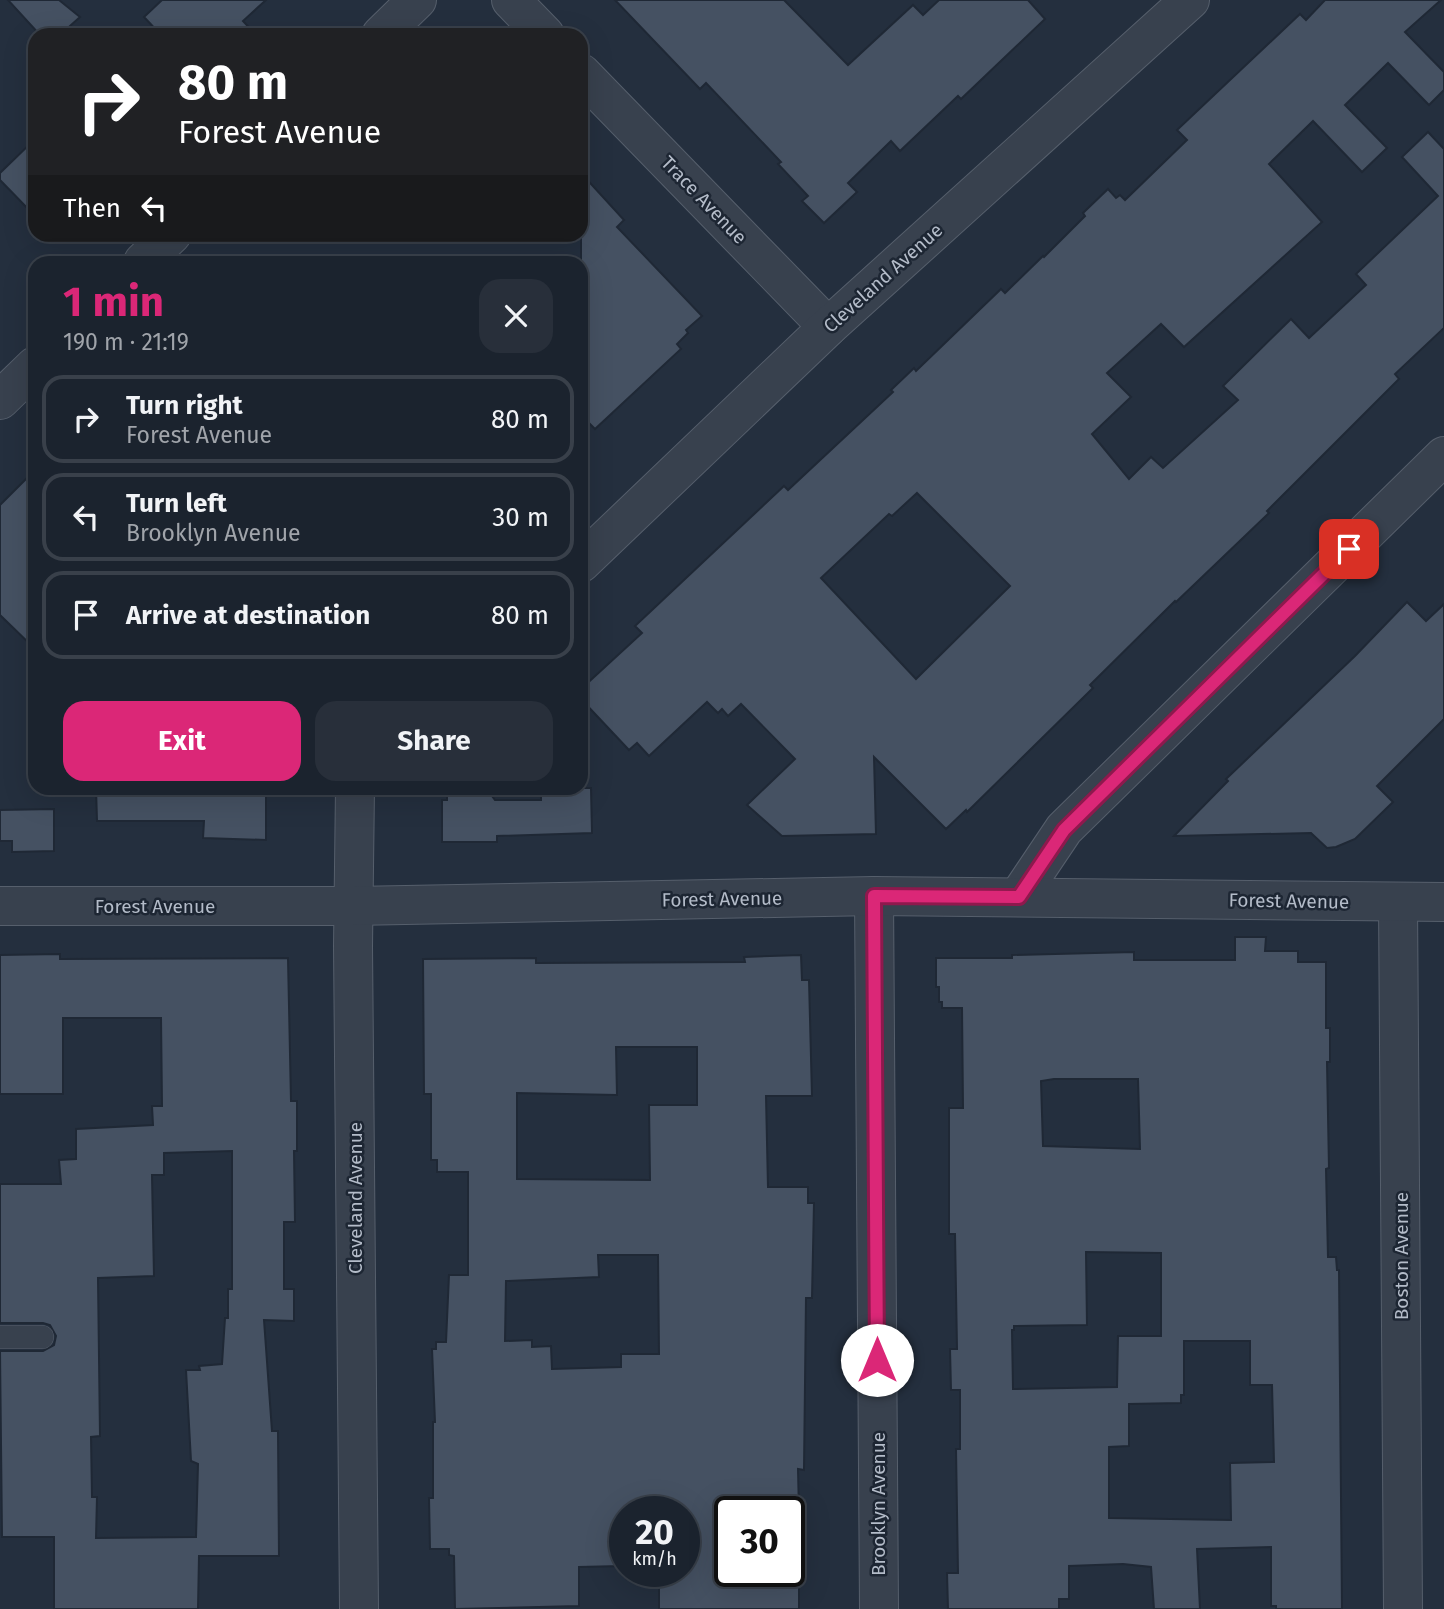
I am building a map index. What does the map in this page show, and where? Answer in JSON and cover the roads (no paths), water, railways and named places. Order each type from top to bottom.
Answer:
[{"type":"street","points":[[388,28],[417,0]]},
{"type":"street","points":[[511,0],[538,28]]},
{"type":"street","name":"Cleveland Avenue","points":[[588,557],[828,327],[1190,0]]},
{"type":"street","name":"Trace Avenue","points":[[588,79],[828,327]]},
{"type":"street","points":[[149,256],[164,242]]},
{"type":"street","points":[[0,400],[28,373]]},
{"type":"street","points":[[1019,897],[1064,830],[1444,456]]},
{"type":"street","name":"Cleveland Avenue","points":[[355,795],[353,906],[359,1609]]},
{"type":"street","name":"Forest Avenue","points":[[0,906],[353,906],[874,896],[1444,902]]},
{"type":"street","name":"Brooklyn Avenue","points":[[874,896],[878,1609]]},
{"type":"street","name":"Boston Avenue","points":[[1398,903],[1403,1609]]},
{"type":"lane","points":[[0,1337],[42,1337]]}]
